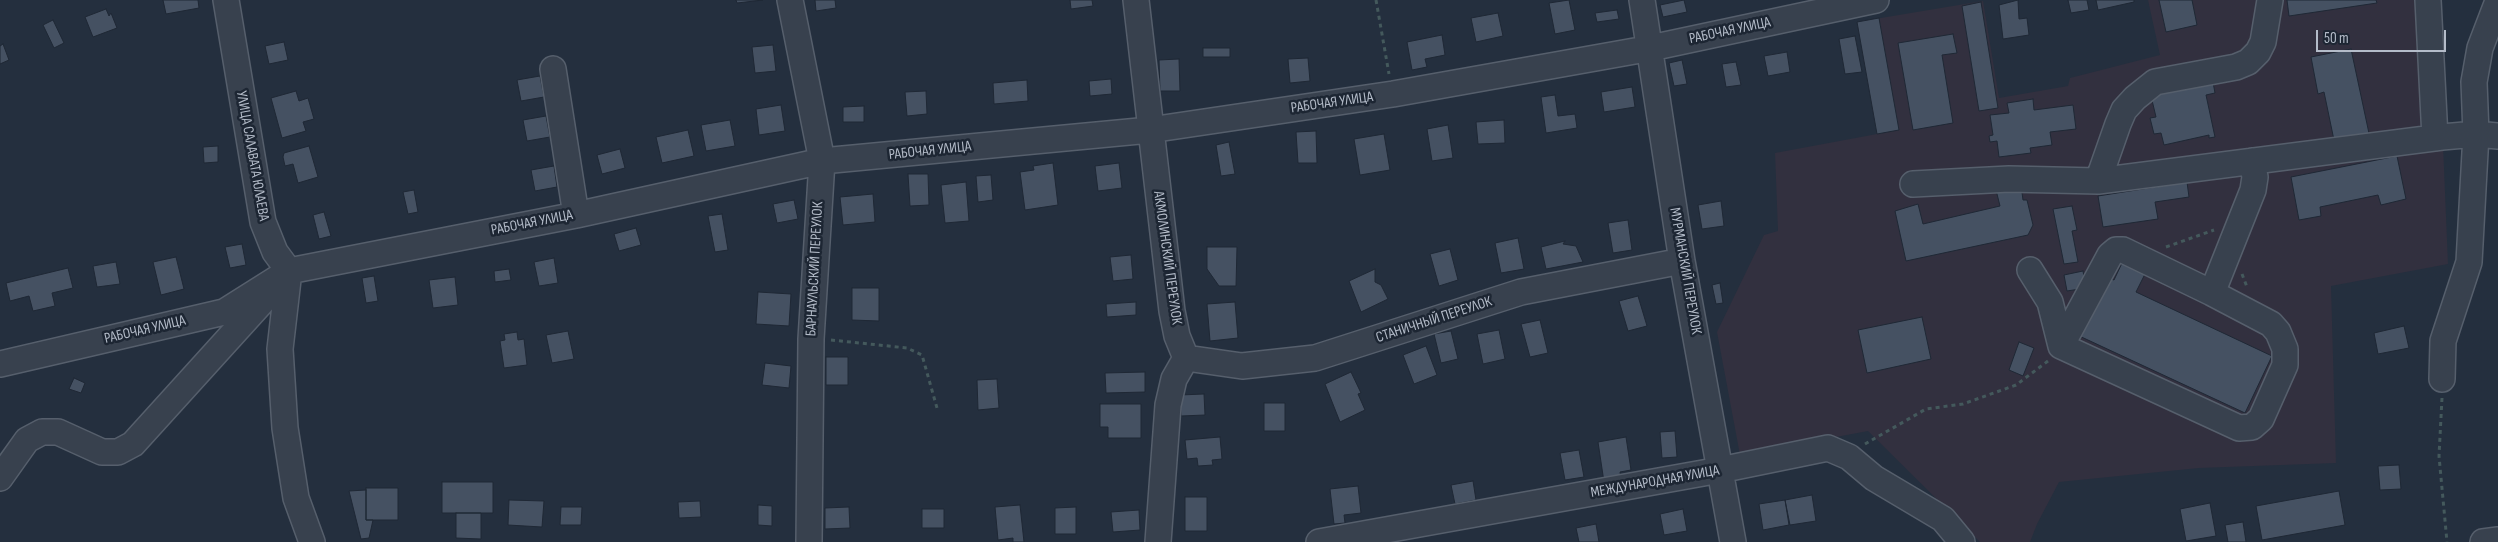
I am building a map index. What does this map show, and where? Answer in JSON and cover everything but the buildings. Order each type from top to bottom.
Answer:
[{"type":"street","name":"УЛИЦА САЛАВАТА ЮЛАЕВА","points":[[226,0],[263,222],[275,252],[289,271]]},
{"type":"street","name":"БАРНАУЛЬСКИЙ ПЕРЕУЛОК","points":[[790,0],[822,162],[811,338],[809,542]]},
{"type":"street","name":"АКМОЛИНСКИЙ ПЕРЕУЛОК","points":[[1136,0],[1172,311],[1177,336],[1186,358]]},
{"type":"street","name":"МУРМАНСКИЙ ПЕРЕУЛОК","points":[[1642,0],[1682,261],[1732,542]]},
{"type":"street","name":"РАБОЧАЯ УЛИЦА","points":[[0,364],[224,312],[289,271],[576,215],[822,162],[1150,130],[1393,94],[1650,49],[1876,0]]},
{"type":"street","points":[[2098,181],[2124,110],[2135,98],[2155,82],[2236,67],[2248,62],[2258,52],[2263,42],[2270,0]]},
{"type":"street","points":[[2428,0],[2439,137]]},
{"type":"street","points":[[2442,379],[2443,341],[2469,262],[2487,135],[2474,82],[2480,48],[2498,1]]},
{"type":"street","points":[[554,69],[576,215]]},
{"type":"street","points":[[1913,184],[2009,179],[2098,181],[2439,137],[2487,135]]},
{"type":"street","points":[[2212,293],[2254,184],[2252,161]]},
{"type":"street","points":[[2119,249],[2212,293],[2271,324],[2278,332],[2285,349],[2286,358],[2285,365],[2261,419],[2258,424],[2246,429],[2239,428],[2061,346],[2110,255],[2119,249]]},
{"type":"street","name":"СТАНИЧНЫЙ ПЕРЕУЛОК","points":[[1186,358],[1242,366],[1315,358],[1521,292],[1682,261]]},
{"type":"street","points":[[2030,270],[2050,302],[2061,346]]},
{"type":"street","points":[[0,478],[26,440],[42,432],[58,432],[102,452],[118,452],[133,444],[289,271]]},
{"type":"street","points":[[289,271],[280,349],[285,428],[296,498],[312,542]]},
{"type":"street","points":[[1158,542],[1168,405],[1174,379],[1186,358]]},
{"type":"street","name":"МЕЖДУНАРОДНАЯ УЛИЦА","points":[[1319,542],[1720,470],[1828,448],[1849,457],[1874,478],[1943,519],[1962,542]]},
{"type":"street","points":[[2483,542],[2498,540]]},
{"type":"path","points":[[1376,0],[1393,94]]},
{"type":"path","points":[[2138,257],[2236,232],[2256,316]]},
{"type":"path","points":[[811,338],[907,348],[922,355],[937,408]]},
{"type":"path","points":[[1849,457],[1875,437],[1926,409],[1963,404],[2016,385],[2049,360],[2061,346]]},
{"type":"path","points":[[2442,379],[2439,456],[2447,542]]},
{"type":"shaded area","points":[[2148,0],[2437,0],[2448,264],[2331,286],[2336,463],[2199,468],[2059,482],[2037,524],[2030,542],[1980,542],[1868,431],[1740,455],[1717,332],[1764,235],[1778,231],[1775,153],[1877,134],[1857,22],[1983,1],[1999,98],[2068,86],[2070,78],[2160,55]]}]
